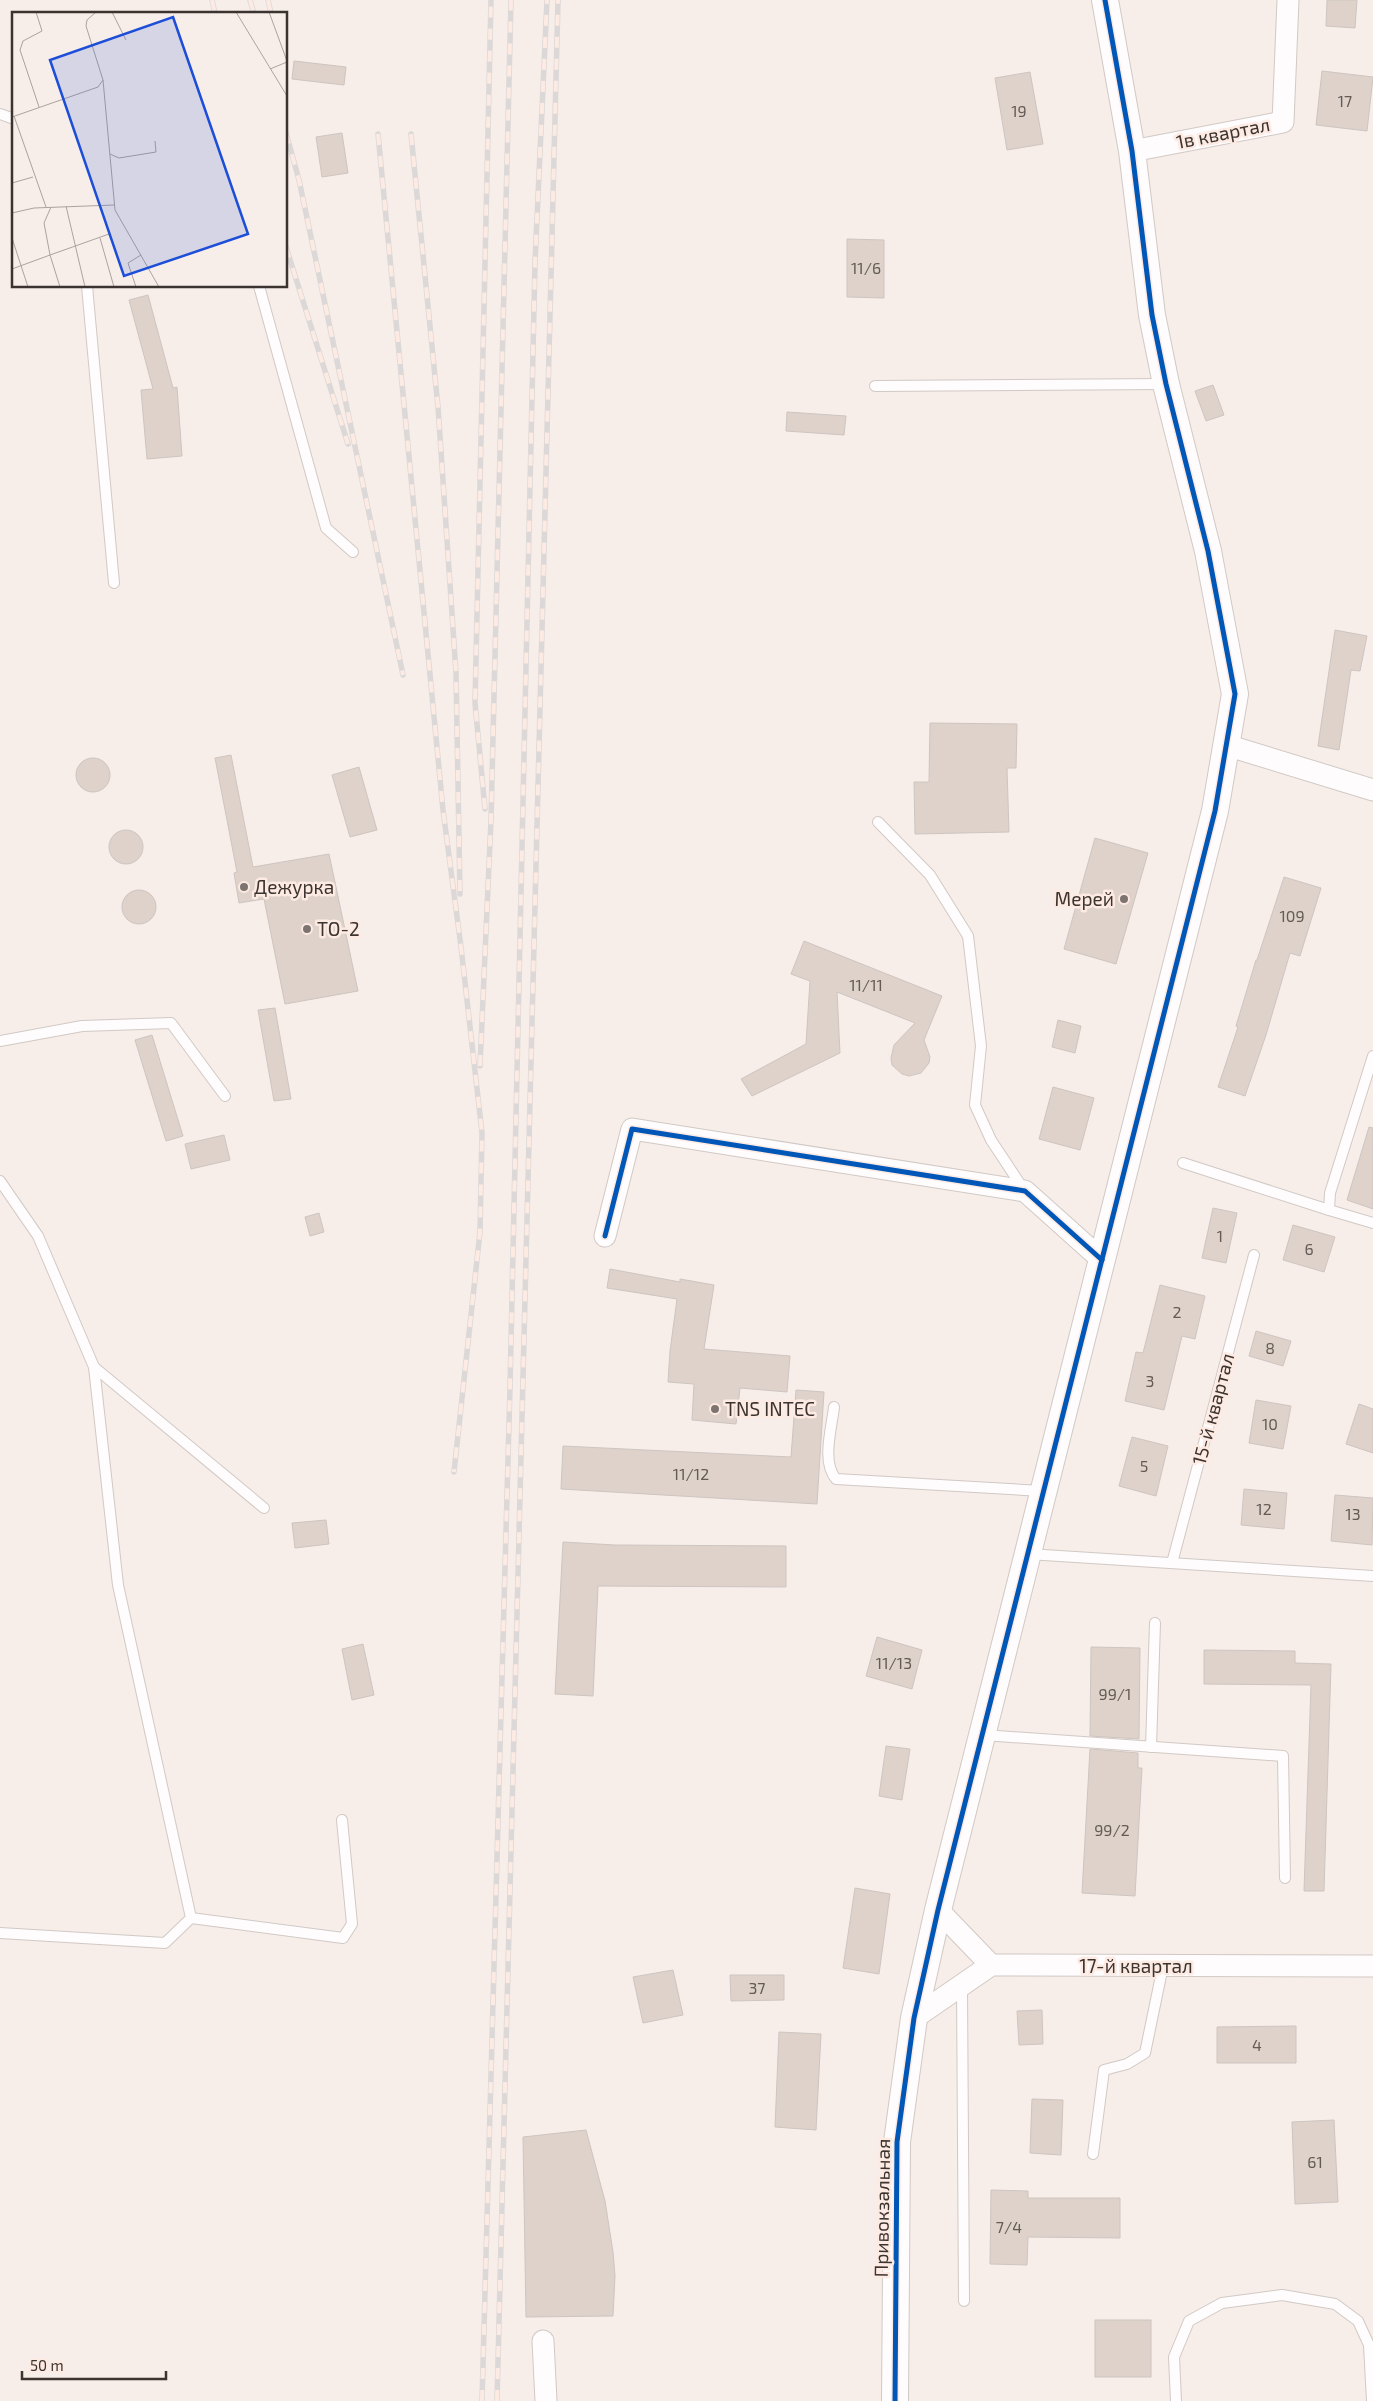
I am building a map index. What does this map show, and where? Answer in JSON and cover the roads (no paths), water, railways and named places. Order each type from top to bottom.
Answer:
[{"type":"street","name":"Привокзальная","points":[[895,2401],[896,2142],[914,2018],[938,1910],[1215,811],[1236,694],[1208,551],[1166,384],[1152,315],[1132,151],[1105,0]]},
{"type":"street","name":"1в квартал","points":[[1132,151],[1284,122],[1288,0]]},
{"type":"street","points":[[1226,745],[1373,790]]},
{"type":"street","points":[[606,1236],[632,1130],[1025,1191],[1102,1260]]},
{"type":"street","points":[[914,2018],[991,1965],[938,1910]]},
{"type":"street","name":"17-й квартал","points":[[991,1965],[1373,1966]]},
{"type":"street","points":[[543,2341],[546,2401]]},
{"type":"lane","points":[[87,288],[114,583]]},
{"type":"lane","points":[[260,288],[326,528],[353,552]]},
{"type":"lane","points":[[875,386],[1166,384]]},
{"type":"lane","points":[[878,822],[930,875],[968,936],[980,1046],[975,1105],[991,1140],[1025,1191]]},
{"type":"lane","points":[[0,1041],[82,1026],[171,1023],[225,1096]]},
{"type":"lane","points":[[1329,1210],[1330,1194],[1373,1056]]},
{"type":"lane","points":[[1183,1163],[1373,1223]]},
{"type":"lane","points":[[0,1180],[38,1236],[94,1368],[118,1585],[191,1918]]},
{"type":"lane","name":"15-й квартал","points":[[1172,1563],[1254,1255]]},
{"type":"lane","points":[[94,1368],[264,1508]]},
{"type":"lane","points":[[834,1407],[828,1460],[830,1472],[836,1479],[1044,1491]]},
{"type":"lane","points":[[1028,1554],[1373,1576]]},
{"type":"lane","points":[[1150,1747],[1155,1623]]},
{"type":"lane","points":[[982,1735],[1282,1756],[1285,1878]]},
{"type":"lane","points":[[191,1918],[343,1938],[352,1924],[342,1820]]},
{"type":"lane","points":[[0,1933],[165,1943],[191,1918]]},
{"type":"lane","points":[[1093,2154],[1104,2070],[1127,2064],[1145,2053],[1163,1966]]},
{"type":"lane","points":[[962,1985],[964,2301]]},
{"type":"lane","points":[[1176,2401],[1174,2357],[1188,2322],[1222,2303],[1282,2295],[1335,2304],[1358,2321],[1369,2345],[1372,2401]]},
{"type":"railway","points":[[212,0],[215,12]]},
{"type":"railway","points":[[250,0],[253,12]]},
{"type":"railway","points":[[268,0],[271,12]]},
{"type":"railway","points":[[485,809],[475,703],[491,0]]},
{"type":"railway","points":[[480,1066],[491,820],[511,0]]},
{"type":"railway","points":[[482,2401],[510,1387],[535,262],[547,0]]},
{"type":"railway","points":[[497,2401],[558,0]]},
{"type":"railway","points":[[378,134],[443,810],[482,1133],[480,1232],[454,1472]]},
{"type":"railway","points":[[411,134],[438,407],[456,673],[460,894]]},
{"type":"railway","points":[[288,140],[299,180],[403,675]]},
{"type":"railway","points":[[288,253],[348,444]]},
{"type":"place","name":"Дежурка","points":[[244,887]]},
{"type":"place","name":"Мерей","points":[[1124,899]]},
{"type":"place","name":"ТО-2","points":[[307,929]]},
{"type":"place","name":"TNS INTEC","points":[[715,1409]]}]
